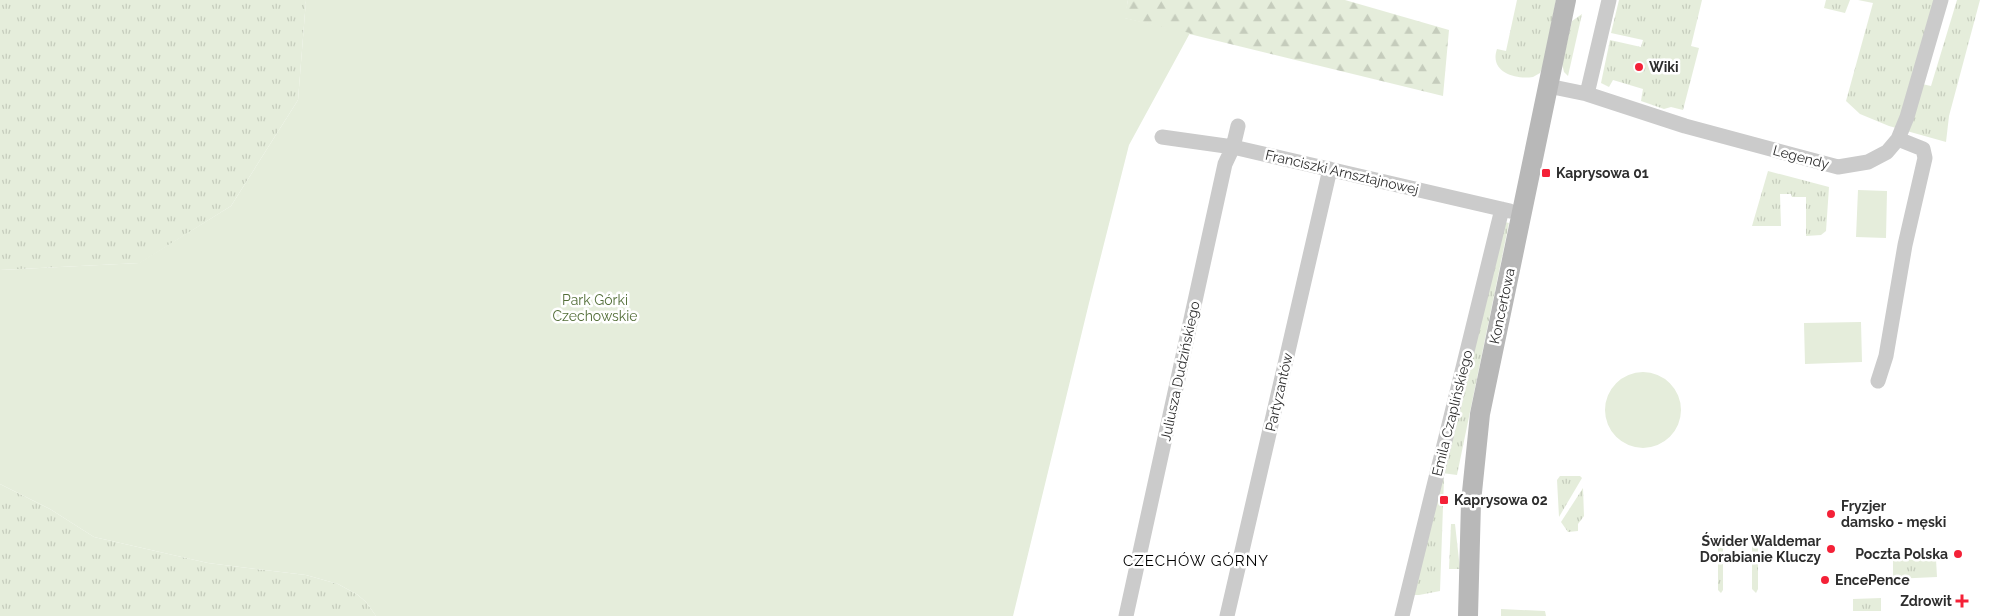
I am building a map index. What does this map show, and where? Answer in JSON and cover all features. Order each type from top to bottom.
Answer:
[{"type":"street","name":"Koncertowa","points":[[1468,616],[1471,502],[1480,414],[1566,0]]},
{"type":"street","points":[[1587,94],[1610,0]]},
{"type":"street","name":"Legendy","points":[[1548,86],[1587,94],[1684,126],[1838,167],[1868,162],[1888,152],[1898,139],[1941,0]]},
{"type":"street","name":"Juliusza Dudzińskiego","points":[[1126,616],[1225,164],[1238,126]]},
{"type":"street","name":"Franciszki Arnsztajnowej","points":[[1162,137],[1232,147],[1521,213]]},
{"type":"street","points":[[1878,381],[1886,353],[1909,228],[1925,158],[1923,149],[1898,139]]},
{"type":"street","name":"Partyzantów","points":[[1227,616],[1330,169]]},
{"type":"street","name":"Emila Czaplińskiego","points":[[1402,616],[1502,209]]},
{"type":"green space","points":[[0,0],[306,0],[298,100],[231,206],[140,263],[0,270]]},
{"type":"green space","name":"Park Górki Czechowskie","points":[[306,0],[1128,0],[1125,18],[1190,33],[1129,145],[1013,616],[376,616],[366,602],[358,595],[338,584],[306,575],[208,563],[94,537],[50,509],[0,484],[0,270],[139,263],[231,206],[298,100]]},
{"type":"green space","points":[[1128,0],[1345,0],[1449,30],[1443,96],[1124,18]]},
{"type":"green space","points":[[1517,0],[1556,0],[1543,66],[1540,73],[1533,77],[1512,76],[1500,69],[1497,64],[1497,49],[1506,51]]},
{"type":"green space","points":[[1619,0],[1702,0],[1691,46],[1699,48],[1683,110],[1671,107],[1664,109],[1641,101],[1643,89],[1613,80],[1609,87],[1601,83],[1610,40],[1641,47],[1643,40],[1611,33]]},
{"type":"green space","points":[[1826,0],[1850,0],[1845,13],[1824,8]]},
{"type":"green space","points":[[1858,0],[1939,0],[1922,84],[1931,86],[1957,0],[1980,0],[1949,116],[1946,142],[1889,126],[1860,114],[1846,101],[1873,3]]},
{"type":"green space","points":[[1582,14],[1568,76],[1564,72],[1562,64],[1572,21]]},
{"type":"green space","points":[[1768,171],[1829,187],[1826,231],[1821,235],[1806,236],[1806,197],[1792,197],[1791,194],[1780,194],[1781,226],[1752,226]]},
{"type":"green space","points":[[1858,190],[1887,191],[1886,238],[1856,237]]},
{"type":"green space","points":[[1505,222],[1509,223],[1457,475],[1442,473]]},
{"type":"green space","points":[[1861,322],[1862,362],[1805,364],[1804,323]]},
{"type":"green space","points":[[1651,372],[1664,378],[1675,389],[1681,402],[1679,425],[1664,442],[1651,448],[1635,448],[1622,442],[1607,425],[1605,402],[1611,389],[1628,374]]},
{"type":"green space","points":[[1560,476],[1580,476],[1582,478],[1559,517],[1557,480]]},
{"type":"green space","points":[[1441,478],[1444,478],[1440,591],[1412,595]]},
{"type":"green space","points":[[0,484],[50,509],[94,537],[208,563],[306,575],[338,584],[358,595],[366,602],[376,616],[0,616]]},
{"type":"green space","points":[[1583,488],[1584,516],[1578,524],[1578,531],[1568,532],[1561,522]]},
{"type":"green space","points":[[1451,524],[1455,524],[1460,569],[1449,569]]},
{"type":"green space","points":[[1758,539],[1758,589],[1756,593],[1752,589],[1752,540]]},
{"type":"green space","points":[[1718,540],[1723,540],[1723,590],[1721,593],[1718,590]]},
{"type":"green space","points":[[1936,559],[1937,577],[1893,579],[1893,560]]},
{"type":"green space","points":[[1881,598],[1881,611],[1853,611],[1853,599]]},
{"type":"green space","points":[[1501,609],[1545,611],[1546,616],[1501,616]]},
{"type":"place","name":"Wiki","points":[[1639,67]]},
{"type":"place","name":"Kaprysowa 01","points":[[1546,173]]},
{"type":"place","name":"Kaprysowa 02","points":[[1444,500]]},
{"type":"place","name":"Fryzjer damsko - męski","points":[[1831,514]]},
{"type":"place","name":"Świder Waldemar Dorabianie Kluczy","points":[[1831,549]]},
{"type":"place","name":"Poczta Polska","points":[[1958,554]]},
{"type":"place","name":"EncePence","points":[[1825,580]]},
{"type":"place","name":"Zdrowit","points":[[1962,601]]},
{"type":"district","name":"CZECHÓW GÓRNY","points":[[1196,561]]}]
